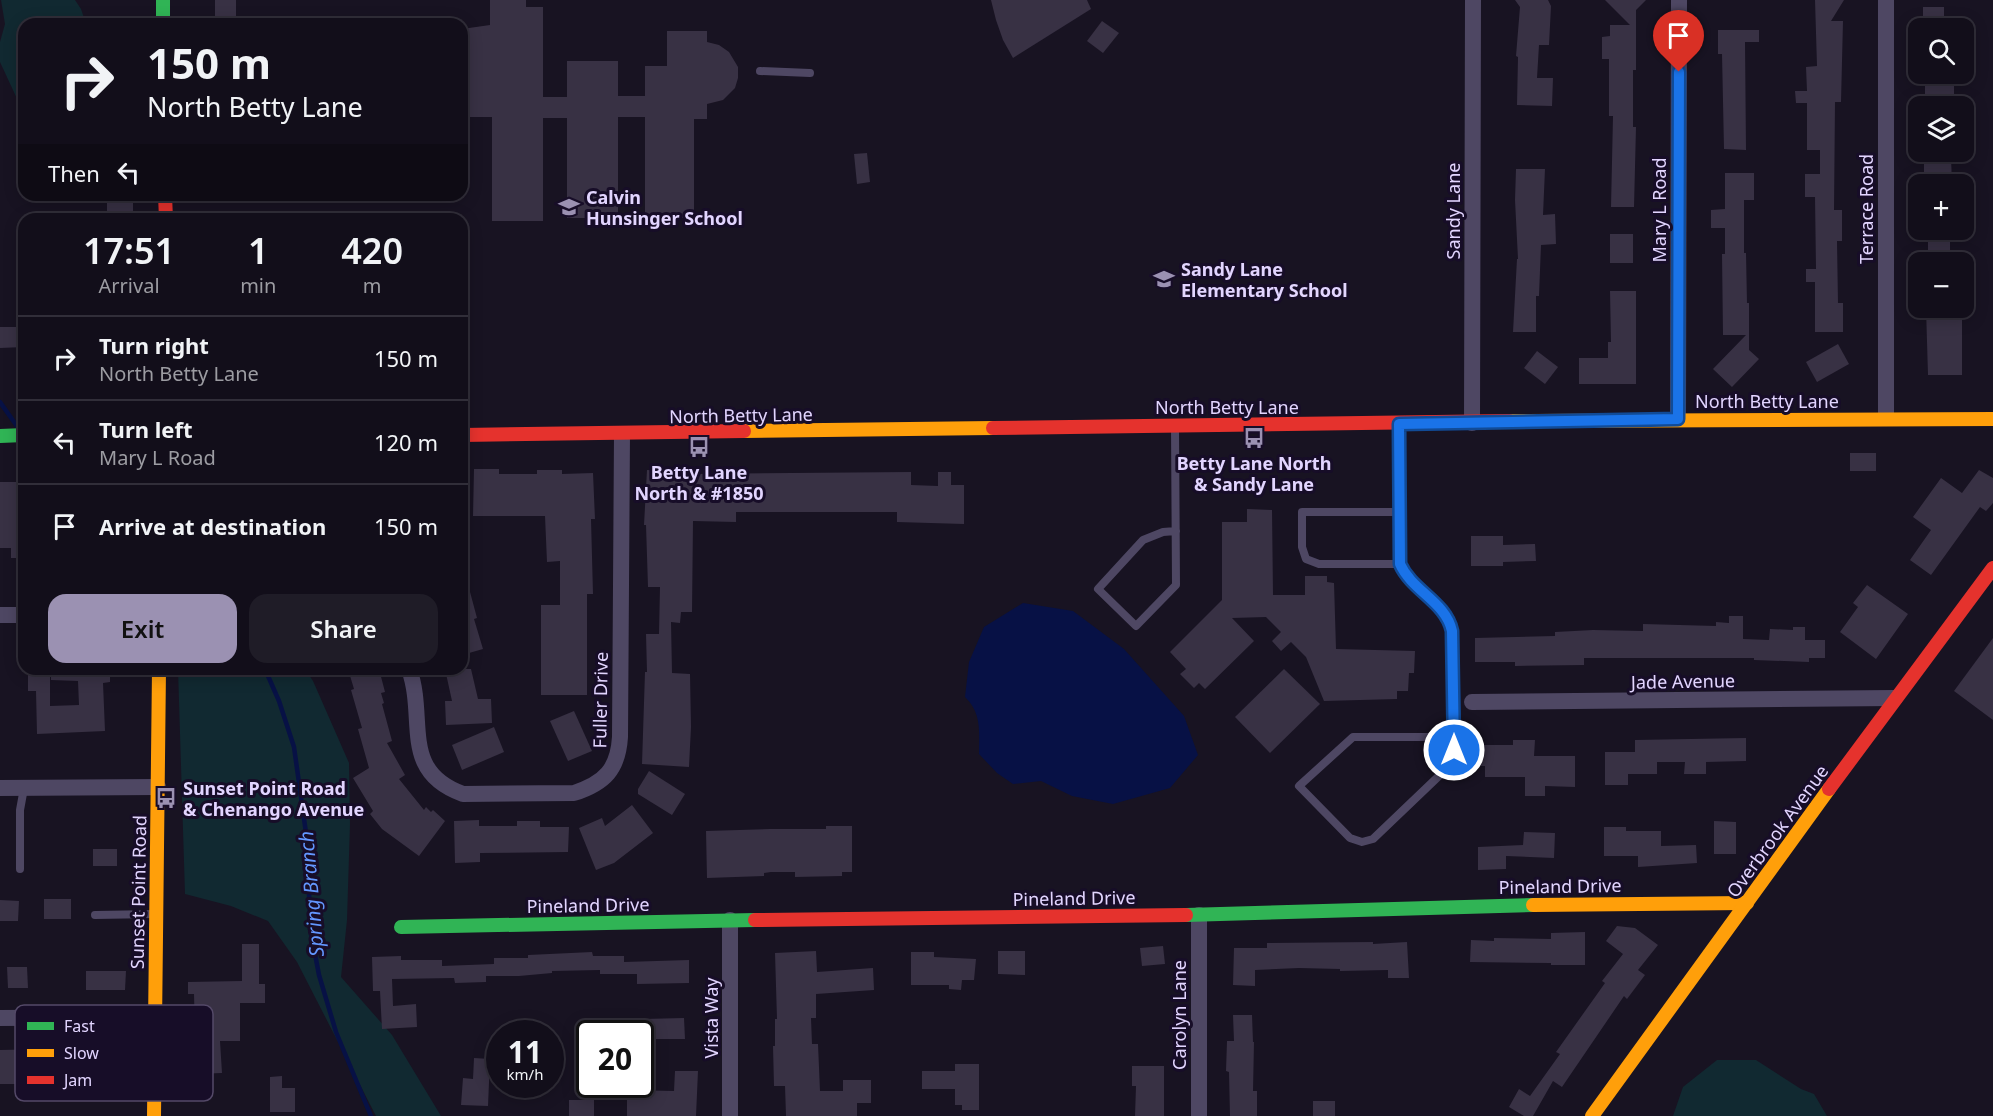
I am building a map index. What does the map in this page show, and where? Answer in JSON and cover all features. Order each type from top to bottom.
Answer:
[{"type":"street","points":[[163,0],[163,18]]},
{"type":"street","name":"Sandy Lane","points":[[1472,423],[1473,0]]},
{"type":"street","name":"Mary L Road","points":[[1678,419],[1679,0]]},
{"type":"street","name":"Terrace Road","points":[[1886,0],[1886,418]]},
{"type":"street","name":"North Betty Lane","points":[[468,435],[1678,419],[1993,419]]},
{"type":"street","name":"Fuller Drive","points":[[411,675],[417,709],[419,747],[425,765],[435,779],[448,788],[463,794],[574,793],[590,788],[601,781],[612,769],[619,755],[620,737],[622,434]]},
{"type":"street","name":"Overbrook Avenue","points":[[1592,1116],[1895,698],[1993,568]]},
{"type":"street","points":[[0,615],[18,615]]},
{"type":"street","name":"Sunset Point Road","points":[[155,1005],[159,675]]},
{"type":"street","name":"Jade Avenue","points":[[1472,702],[1895,698]]},
{"type":"street","points":[[0,788],[158,787]]},
{"type":"street","name":"Pineland Drive","points":[[401,927],[730,920],[1199,915],[1516,904],[1747,903]]},
{"type":"street","name":"Carolyn Lane","points":[[1199,915],[1199,1116]]},
{"type":"street","name":"Vista Way","points":[[730,920],[730,1116]]},
{"type":"street","points":[[0,1018],[15,1018]]},
{"type":"street","name":"Sunset Point Road","points":[[154,1101],[154,1116]]},
{"type":"lane","points":[[760,71],[810,73]]},
{"type":"lane","points":[[1399,424],[1400,564],[1405,576],[1445,614],[1450,622],[1452,631],[1454,737],[1454,750],[1441,774],[1373,839],[1362,842],[1350,838],[1299,786],[1353,737],[1454,737]]},
{"type":"lane","points":[[1175,426],[1176,531],[1176,585],[1136,626],[1098,589],[1143,540],[1163,532],[1176,531]]},
{"type":"lane","points":[[1400,512],[1302,512],[1302,547],[1306,559],[1318,564],[1400,564]]},
{"type":"lane","points":[[20,869],[20,810],[24,788]]},
{"type":"lane","points":[[95,915],[156,914]]},
{"type":"shaded area","points":[[1,0],[75,0],[84,18],[18,18],[18,101],[0,62],[0,42],[5,24]]},
{"type":"shaded area","points":[[1023,603],[1073,611],[1124,649],[1184,716],[1198,755],[1170,788],[1113,804],[1072,796],[1041,781],[1013,784],[997,773],[979,754],[977,716],[965,697],[969,662],[984,627]]},
{"type":"shaded area","points":[[178,675],[309,675],[349,763],[347,920],[341,977],[392,1035],[441,1116],[376,1116],[297,962],[268,921],[231,906],[185,894]]},
{"type":"shaded area","points":[[1717,1060],[1756,1060],[1801,1089],[1814,1094],[1827,1116],[1673,1116],[1683,1087]]},
{"type":"building","points":[[215,0],[236,0],[236,18],[215,18]]},
{"type":"building","points":[[490,0],[526,0],[526,7],[543,7],[543,97],[567,97],[567,61],[618,61],[618,96],[645,96],[645,66],[667,66],[667,31],[707,31],[707,42],[719,45],[729,52],[738,67],[738,78],[735,88],[723,100],[707,104],[707,119],[694,119],[694,218],[645,218],[645,117],[618,117],[618,218],[567,218],[567,118],[543,118],[543,221],[492,221],[492,117],[468,117],[468,28],[490,25]]},
{"type":"building","points":[[991,0],[1087,0],[1091,9],[1013,58],[1003,40]]},
{"type":"building","points":[[1515,0],[1548,0],[1551,6],[1549,45],[1539,45],[1537,78],[1553,78],[1552,106],[1517,105],[1518,57],[1516,56],[1520,7]]},
{"type":"building","points":[[1605,0],[1646,0],[1636,10],[1636,70],[1633,70],[1633,127],[1636,127],[1634,207],[1611,207],[1613,116],[1609,116],[1609,59],[1602,59],[1602,37],[1610,36],[1610,25],[1630,25]]},
{"type":"building","points":[[1815,0],[1844,0],[1831,21],[1843,21],[1841,102],[1835,102],[1834,210],[1842,210],[1842,241],[1837,241],[1838,303],[1843,303],[1843,332],[1815,332],[1815,282],[1806,282],[1806,269],[1816,269],[1815,197],[1805,197],[1805,174],[1820,174],[1820,150],[1807,150],[1807,103],[1796,103],[1795,91],[1807,91],[1806,67],[1817,66]]},
{"type":"building","points":[[1923,7],[1944,7],[1944,18],[1923,18]]},
{"type":"building","points":[[1102,21],[1119,33],[1103,53],[1087,41]]},
{"type":"building","points":[[1718,30],[1759,30],[1759,42],[1745,42],[1746,150],[1724,149],[1722,54],[1718,54]]},
{"type":"building","points":[[1925,84],[1954,84],[1954,96],[1925,96]]},
{"type":"building","points":[[867,153],[870,182],[857,184],[854,154]]},
{"type":"building","points":[[1924,162],[1951,162],[1952,174],[1924,174]]},
{"type":"building","points":[[1516,169],[1545,169],[1543,215],[1555,214],[1556,244],[1541,245],[1539,296],[1536,296],[1536,332],[1513,332],[1518,259]]},
{"type":"building","points":[[1725,173],[1754,173],[1754,200],[1744,200],[1744,253],[1746,253],[1747,303],[1749,303],[1749,350],[1759,359],[1732,387],[1713,369],[1746,335],[1723,335],[1722,254],[1725,254],[1725,228],[1711,228],[1711,210],[1725,209]]},
{"type":"building","points":[[107,201],[133,201],[133,213],[107,213]]},
{"type":"building","points":[[1610,234],[1633,234],[1633,263],[1610,263]]},
{"type":"building","points":[[1928,240],[1950,240],[1950,252],[1928,252]]},
{"type":"building","points":[[1610,291],[1636,291],[1636,384],[1579,384],[1579,358],[1608,358],[1608,342],[1611,342]]},
{"type":"building","points":[[1926,318],[1962,318],[1962,375],[1928,375]]},
{"type":"building","points":[[0,327],[18,327],[18,347],[0,348]]},
{"type":"building","points":[[1838,344],[1849,364],[1817,382],[1806,362]]},
{"type":"building","points":[[1537,351],[1558,367],[1545,384],[1524,368]]},
{"type":"building","points":[[1850,453],[1876,453],[1876,471],[1850,471]]},
{"type":"building","points":[[474,469],[499,469],[499,474],[537,474],[537,470],[562,470],[562,474],[593,473],[595,519],[591,519],[593,594],[587,594],[587,695],[541,695],[541,605],[560,605],[560,561],[547,562],[545,516],[473,516]]},
{"type":"building","points":[[647,470],[694,472],[694,474],[911,472],[911,485],[938,486],[938,472],[951,472],[951,485],[964,485],[964,524],[897,522],[897,512],[736,512],[736,522],[693,521],[692,612],[681,612],[680,623],[671,622],[672,673],[690,674],[689,767],[642,764],[645,672],[647,672],[646,634],[659,634],[660,587],[648,587],[646,525],[644,525]]},
{"type":"building","points":[[1979,470],[1993,478],[1993,503],[1986,511],[1980,507],[1931,575],[1910,560],[1931,530],[1913,517],[1941,478],[1962,493]]},
{"type":"building","points":[[0,482],[18,482],[18,558],[11,558],[11,548],[0,548]]},
{"type":"building","points":[[1247,509],[1272,510],[1273,595],[1305,595],[1305,576],[1327,576],[1327,582],[1334,583],[1336,649],[1415,651],[1414,673],[1409,673],[1408,691],[1397,691],[1397,699],[1324,701],[1306,657],[1291,642],[1281,651],[1272,641],[1281,632],[1266,617],[1232,618],[1254,641],[1205,689],[1199,683],[1194,688],[1180,674],[1186,669],[1170,652],[1222,600],[1222,522],[1247,522]]},
{"type":"building","points":[[1471,536],[1503,536],[1503,545],[1535,544],[1536,561],[1503,562],[1503,566],[1471,566]]},
{"type":"building","points":[[468,584],[477,618],[474,619],[483,649],[468,653]]},
{"type":"building","points":[[1867,585],[1908,614],[1876,659],[1840,632],[1858,607],[1853,603]]},
{"type":"building","points":[[1729,616],[1743,616],[1743,639],[1769,640],[1770,629],[1793,630],[1793,627],[1805,627],[1805,640],[1825,640],[1825,658],[1809,658],[1809,662],[1754,660],[1754,658],[1584,658],[1584,665],[1515,666],[1515,662],[1475,662],[1475,638],[1555,636],[1555,632],[1593,630],[1643,631],[1643,624],[1716,626],[1716,622],[1729,623]]},
{"type":"building","points":[[1993,638],[1993,720],[1954,691]]},
{"type":"building","points":[[468,669],[471,669],[478,699],[491,699],[492,723],[446,725],[445,701],[452,701],[446,675],[468,675]]},
{"type":"building","points":[[1284,669],[1320,704],[1270,753],[1235,717]]},
{"type":"building","points":[[28,675],[50,675],[50,706],[79,705],[78,681],[51,680],[51,675],[110,675],[110,682],[103,683],[105,731],[37,734],[36,691],[28,691]]},
{"type":"building","points":[[350,675],[381,675],[385,692],[381,693],[384,703],[382,704],[392,741],[387,743],[405,775],[399,779],[424,810],[426,807],[431,812],[433,810],[445,821],[419,856],[382,829],[370,814],[373,811],[353,778],[369,768],[358,729],[362,728],[351,690],[354,689]]},
{"type":"building","points":[[574,711],[592,751],[568,761],[550,721]]},
{"type":"building","points":[[494,727],[504,752],[462,770],[452,745]]},
{"type":"building","points":[[1746,738],[1746,761],[1706,762],[1706,774],[1684,774],[1685,762],[1657,762],[1657,774],[1628,774],[1628,785],[1605,785],[1605,752],[1635,752],[1635,740]]},
{"type":"building","points":[[1513,740],[1535,740],[1534,756],[1575,756],[1575,787],[1545,786],[1545,796],[1525,796],[1525,777],[1485,777],[1485,766],[1475,766],[1475,745],[1513,745]]},
{"type":"building","points":[[649,771],[685,794],[672,815],[638,794],[638,789]]},
{"type":"building","points":[[632,805],[653,833],[614,863],[596,870],[579,828],[602,818],[605,826]]},
{"type":"building","points":[[479,820],[479,826],[517,826],[517,821],[540,821],[540,827],[569,827],[568,852],[480,853],[480,862],[455,863],[454,821]]},
{"type":"building","points":[[1714,821],[1736,822],[1736,854],[1714,854]]},
{"type":"building","points":[[826,826],[852,826],[852,872],[842,872],[842,876],[795,877],[795,872],[771,872],[764,873],[764,876],[707,878],[706,831],[826,829]]},
{"type":"building","points":[[1604,827],[1626,827],[1626,831],[1661,831],[1661,846],[1696,845],[1697,863],[1638,867],[1638,856],[1604,856]]},
{"type":"building","points":[[1524,832],[1555,833],[1554,858],[1506,856],[1506,869],[1478,870],[1478,847],[1523,845]]},
{"type":"building","points":[[93,849],[117,849],[117,866],[93,866]]},
{"type":"building","points":[[44,899],[71,899],[71,919],[44,919]]},
{"type":"building","points":[[0,900],[19,901],[18,921],[0,921]]},
{"type":"building","points":[[1617,926],[1635,928],[1658,945],[1638,970],[1645,975],[1627,999],[1624,996],[1562,1087],[1553,1081],[1533,1116],[1524,1116],[1509,1107],[1519,1089],[1530,1096],[1560,1054],[1556,1052],[1605,983],[1602,981],[1623,954],[1606,941]]},
{"type":"building","points":[[1585,932],[1585,965],[1470,962],[1471,940],[1551,939],[1551,933]]},
{"type":"building","points":[[1373,942],[1373,944],[1407,942],[1409,978],[1388,978],[1388,970],[1340,971],[1340,969],[1299,968],[1255,970],[1255,986],[1233,985],[1234,948],[1267,948],[1267,943]]},
{"type":"building","points":[[242,944],[259,944],[259,984],[265,984],[265,1003],[240,1003],[240,1041],[220,1041],[222,1073],[213,1073],[213,1005],[194,1005],[194,994],[188,994],[188,982],[242,981]]},
{"type":"building","points":[[1163,946],[1165,964],[1142,966],[1140,948]]},
{"type":"building","points":[[816,951],[817,972],[873,968],[874,990],[816,994],[816,1018],[811,1018],[812,1044],[818,1044],[820,1091],[843,1091],[843,1080],[871,1080],[871,1103],[857,1103],[857,1116],[786,1116],[785,1086],[774,1086],[773,1046],[775,1046],[775,1019],[777,1019],[775,953]]},
{"type":"building","points":[[998,951],[1025,951],[1025,975],[998,974]]},
{"type":"building","points":[[592,952],[593,956],[624,956],[624,962],[689,960],[689,983],[637,984],[637,974],[600,974],[600,970],[486,976],[486,982],[455,983],[454,978],[392,979],[393,1006],[416,1004],[417,1027],[382,1029],[380,991],[373,991],[372,957],[401,956],[401,960],[442,960],[442,966],[494,964],[494,958],[528,958],[528,955]]},
{"type":"building","points":[[911,952],[934,952],[934,957],[976,959],[974,980],[962,980],[961,990],[949,989],[949,985],[911,985]]},
{"type":"building","points":[[7,967],[27,967],[28,988],[8,988]]},
{"type":"building","points":[[86,971],[126,971],[125,990],[86,990]]},
{"type":"building","points":[[1233,1015],[1252,1015],[1253,1091],[1257,1091],[1257,1116],[1230,1116],[1229,1072],[1226,1071],[1227,1041],[1234,1041]]},
{"type":"building","points":[[684,1018],[685,1039],[654,1039],[654,1020],[643,1019]]},
{"type":"building","points":[[0,1050],[15,1050],[15,1084],[0,1084]]},
{"type":"building","points":[[474,1058],[486,1059],[488,1106],[461,1105],[463,1078],[473,1079]]},
{"type":"building","points":[[955,1064],[979,1064],[979,1110],[962,1110],[962,1105],[955,1105],[955,1089],[922,1089],[922,1071],[955,1071]]},
{"type":"building","points":[[1132,1066],[1164,1066],[1164,1116],[1135,1116],[1136,1086],[1132,1086]]},
{"type":"building","points":[[675,1071],[698,1071],[696,1116],[627,1116],[627,1098],[654,1098],[654,1091],[674,1091]]},
{"type":"building","points":[[282,1076],[282,1088],[295,1088],[295,1112],[270,1112],[270,1077]]},
{"type":"building","points":[[569,1100],[594,1100],[594,1116],[569,1116]]},
{"type":"building","points":[[1313,1101],[1335,1101],[1335,1116],[1313,1116]]},
{"type":"waterway","name":"Spring Branch","points":[[0,402],[18,428]]},
{"type":"waterway","name":"Spring Branch","points":[[268,675],[294,747],[306,833],[311,933],[319,975],[336,1032],[371,1116]]},
{"type":"traffic: fast","points":[[163,0],[163,18]]},
{"type":"traffic: fast","points":[[0,436],[18,435]]},
{"type":"traffic: fast","points":[[1186,915],[1533,905]]},
{"type":"traffic: fast","points":[[401,927],[755,920]]},
{"type":"traffic: slow","points":[[1509,421],[1993,419]]},
{"type":"traffic: slow","points":[[744,431],[993,428]]},
{"type":"traffic: slow","points":[[155,1005],[159,675]]},
{"type":"traffic: slow","points":[[1592,1116],[1829,789]]},
{"type":"traffic: slow","points":[[1533,905],[1747,903]]},
{"type":"traffic: slow","points":[[154,1101],[154,1116]]},
{"type":"traffic: jam","points":[[165,201],[166,213]]},
{"type":"traffic: jam","points":[[993,428],[1509,421]]},
{"type":"traffic: jam","points":[[468,435],[744,431]]},
{"type":"traffic: jam","points":[[1829,789],[1993,568]]},
{"type":"traffic: jam","points":[[755,920],[1186,915]]},
{"type":"place","name":"Calvin Hunsinger School","points":[[569,207]]},
{"type":"place","name":"Sandy Lane Elementary School","points":[[1164,279]]},
{"type":"place","name":"Betty Lane North & Sandy Lane","points":[[1254,438]]},
{"type":"place","name":"Betty Lane North & #1850","points":[[699,447]]},
{"type":"place","name":"Sunset Point Road & Chenango Avenue","points":[[166,798]]},
{"type":"route","points":[[1454,750],[1450,622],[1445,614],[1405,576],[1400,564],[1399,424],[1678,419],[1679,72]]}]
